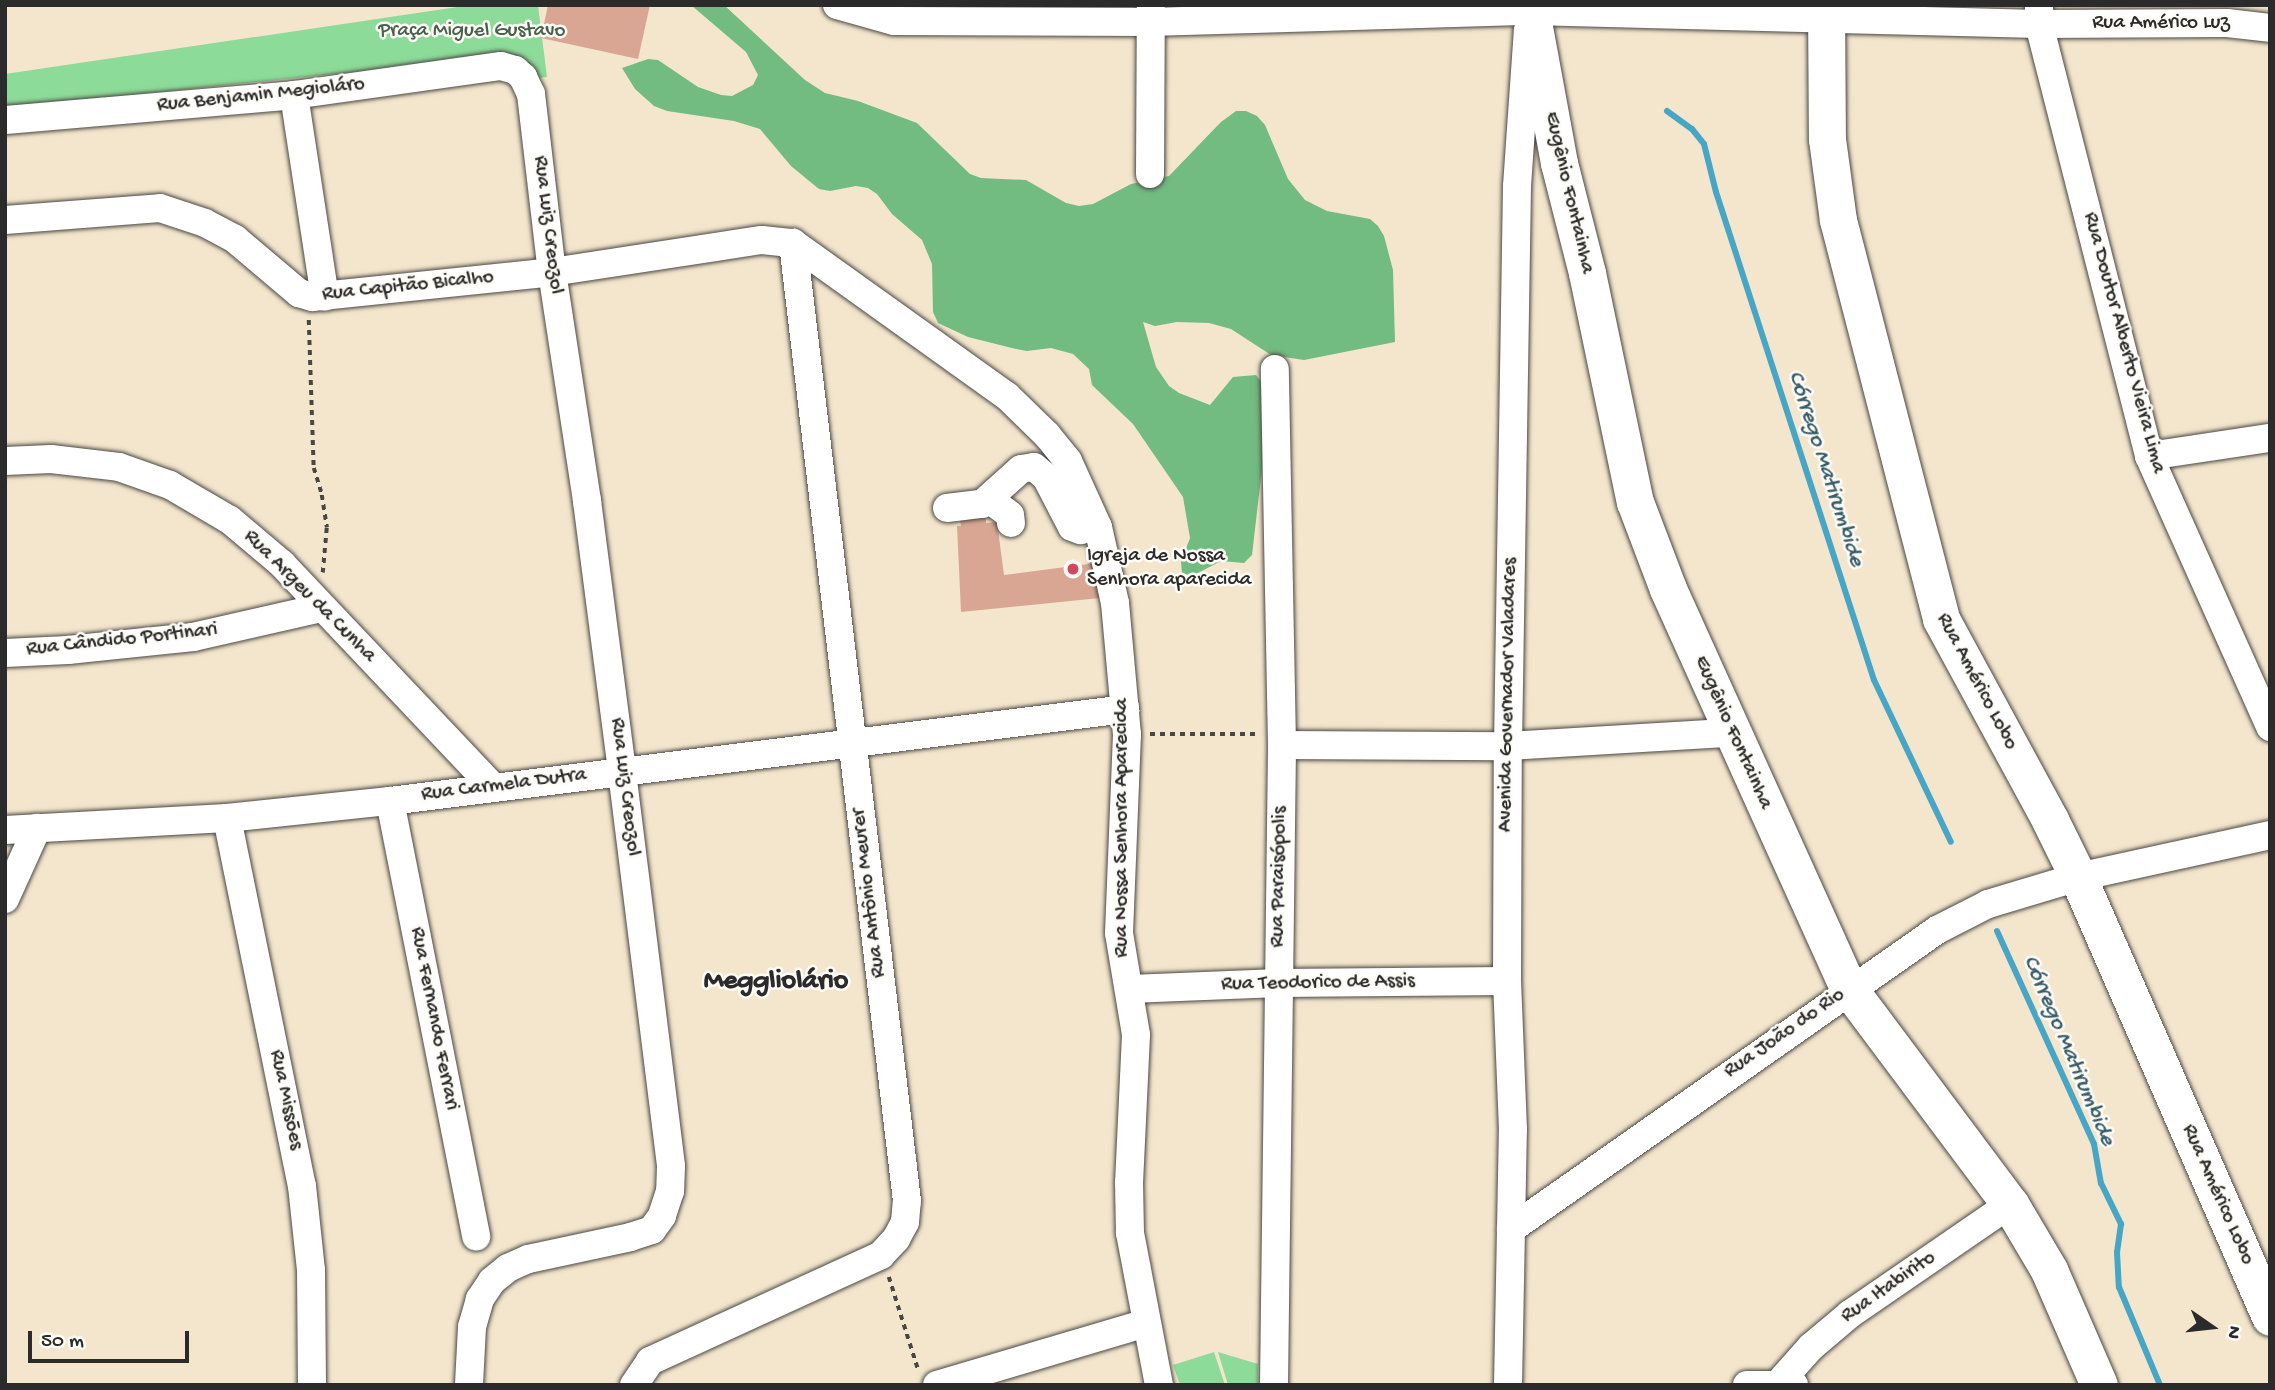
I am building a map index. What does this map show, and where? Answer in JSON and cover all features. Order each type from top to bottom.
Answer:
[{"type":"main road","name":"Eugênio Fontainha","points":[[1530,8],[1559,163],[1587,273],[1635,502],[1668,589],[1730,733],[1849,989],[2010,1204],[2049,1270],[2099,1385]]},
{"type":"main road","name":"Rua Américo Lobo","points":[[1826,13],[1827,139],[1838,220],[1928,580],[1941,619],[2078,877],[2270,1317]]},
{"type":"street","name":"Rua Américo Luz","points":[[837,5],[894,22],[1151,14],[1530,8],[2039,15],[2228,14],[2270,28]]},
{"type":"street","name":"Avenida Governador Valadares","points":[[1508,1385],[1513,1130],[1507,981],[1508,746],[1517,186],[1523,63],[1530,8]]},
{"type":"street","points":[[1150,174],[1151,14]]},
{"type":"street","name":"Rua Doutor Alberto Vieira Lima","points":[[2039,15],[2149,456],[2270,727]]},
{"type":"street","name":"Rua Benjamin Megioláro","points":[[5,120],[294,95],[501,66],[515,70]]},
{"type":"street","name":"Rua Luiz Creozol","points":[[470,1385],[472,1327],[480,1299],[492,1281],[508,1268],[528,1259],[652,1230],[662,1216],[670,1191],[671,1166],[587,501],[552,272],[531,94],[523,77],[515,70]]},
{"type":"street","points":[[294,95],[319,297]]},
{"type":"street","name":"Rua Capitão Bicalho","points":[[5,220],[160,208],[205,223],[235,239],[299,293],[319,297],[552,272],[762,240],[793,243]]},
{"type":"street","name":"Rua Nossa Senhora Aparecida","points":[[793,243],[1007,396],[1068,461],[1098,527],[1115,603],[1126,721],[1119,933],[1136,1035],[1129,1182],[1130,1233],[1159,1385]]},
{"type":"street","name":"Rua Antônio Meurer","points":[[634,1385],[650,1360],[881,1255],[896,1239],[905,1222],[907,1200],[793,243]]},
{"type":"street","name":"Rua Paraisópolis","points":[[1273,1385],[1282,739],[1275,369]]},
{"type":"street","points":[[2149,456],[2270,438]]},
{"type":"street","name":"Rua Argeu da Cunha","points":[[5,461],[51,459],[119,467],[170,485],[230,520],[282,564],[493,787]]},
{"type":"street","points":[[947,509],[982,504],[1021,469],[1034,467],[1046,477],[1072,527],[1080,530],[1098,527]]},
{"type":"street","points":[[989,499],[1010,515],[1011,523]]},
{"type":"street","name":"Rua Cândido Portinari","points":[[5,653],[68,650],[193,637],[319,605]]},
{"type":"street","name":"Rua Carmela Dutra","points":[[5,830],[228,818],[390,801],[852,741],[1126,721]]},
{"type":"street","points":[[1282,739],[1508,746],[1730,733]]},
{"type":"street","name":"Rua Fernando Ferrari","points":[[390,801],[476,1237]]},
{"type":"street","name":"Rua Missões","points":[[228,818],[302,1186],[311,1270],[312,1385]]},
{"type":"street","points":[[5,899],[37,828]]},
{"type":"street","name":"Rua João do Rio","points":[[1511,1229],[1849,989],[1937,930],[1988,904],[2078,877],[2270,835]]},
{"type":"street","name":"Rua Teodorico de Assis","points":[[1130,989],[1279,983],[1507,981]]},
{"type":"street","name":"Rua Itabirito","points":[[1778,1384],[1811,1347],[1850,1314],[2010,1204]]},
{"type":"street","points":[[928,1378],[1146,1323]]},
{"type":"street","points":[[1747,1385],[1794,1385]]},
{"type":"path","points":[[319,297],[309,324],[314,468],[322,495],[327,528],[319,605]]},
{"type":"path","points":[[1126,721],[1282,739]]},
{"type":"path","points":[[881,1255],[928,1378]]},
{"type":"green space","name":"Praça Miguel Gustavo","points":[[471,5],[538,5],[547,77],[535,78],[527,61],[519,56],[509,56],[5,108],[5,74]]},
{"type":"green space","points":[[691,5],[724,5],[805,80],[825,93],[858,101],[917,123],[970,174],[981,178],[1026,180],[1066,203],[1079,206],[1093,204],[1131,184],[1169,176],[1221,122],[1236,111],[1246,111],[1257,116],[1265,125],[1288,179],[1305,200],[1327,211],[1370,219],[1378,226],[1384,236],[1393,270],[1395,342],[1304,360],[1271,355],[1231,329],[1209,323],[1177,322],[1155,326],[1143,322],[1156,367],[1169,386],[1179,393],[1210,405],[1233,377],[1256,375],[1262,383],[1265,443],[1252,555],[1244,563],[1221,561],[1192,576],[1182,573],[1181,562],[1190,538],[1183,497],[1133,424],[1092,385],[1089,369],[1073,354],[1051,348],[1027,351],[1016,349],[968,337],[938,323],[933,312],[932,264],[922,240],[892,214],[877,194],[868,188],[856,186],[830,191],[819,189],[791,166],[760,129],[734,121],[667,111],[654,106],[635,89],[622,68],[648,59],[658,60],[698,87],[721,95],[732,96],[753,85],[758,75],[746,52]]},
{"type":"green space","points":[[1214,1352],[1225,1385],[1180,1385],[1173,1365]]},
{"type":"green space","points":[[1218,1352],[1258,1364],[1258,1385],[1228,1385]]},
{"type":"building","points":[[548,5],[650,5],[638,59],[541,38]]},
{"type":"building","name":"Igreja de Nossa Senhora aparecida","points":[[986,517],[986,523],[997,522],[1004,575],[1096,563],[1100,598],[961,612],[957,526],[961,526],[960,520]]},
{"type":"waterway","name":"Córrego Matirumbide","points":[[1667,111],[1692,129],[1704,144],[1716,192],[1874,680],[1951,842]]},
{"type":"waterway","name":"Córrego Matirumbide","points":[[1997,931],[2094,1144],[2101,1183],[2121,1224],[2117,1252],[2119,1287],[2160,1385]]},
{"type":"place","name":"Igreja de Nossa Senhora aparecida","points":[[1073,569]]},
{"type":"district","name":"Meggliolário","points":[[776,982]]}]
